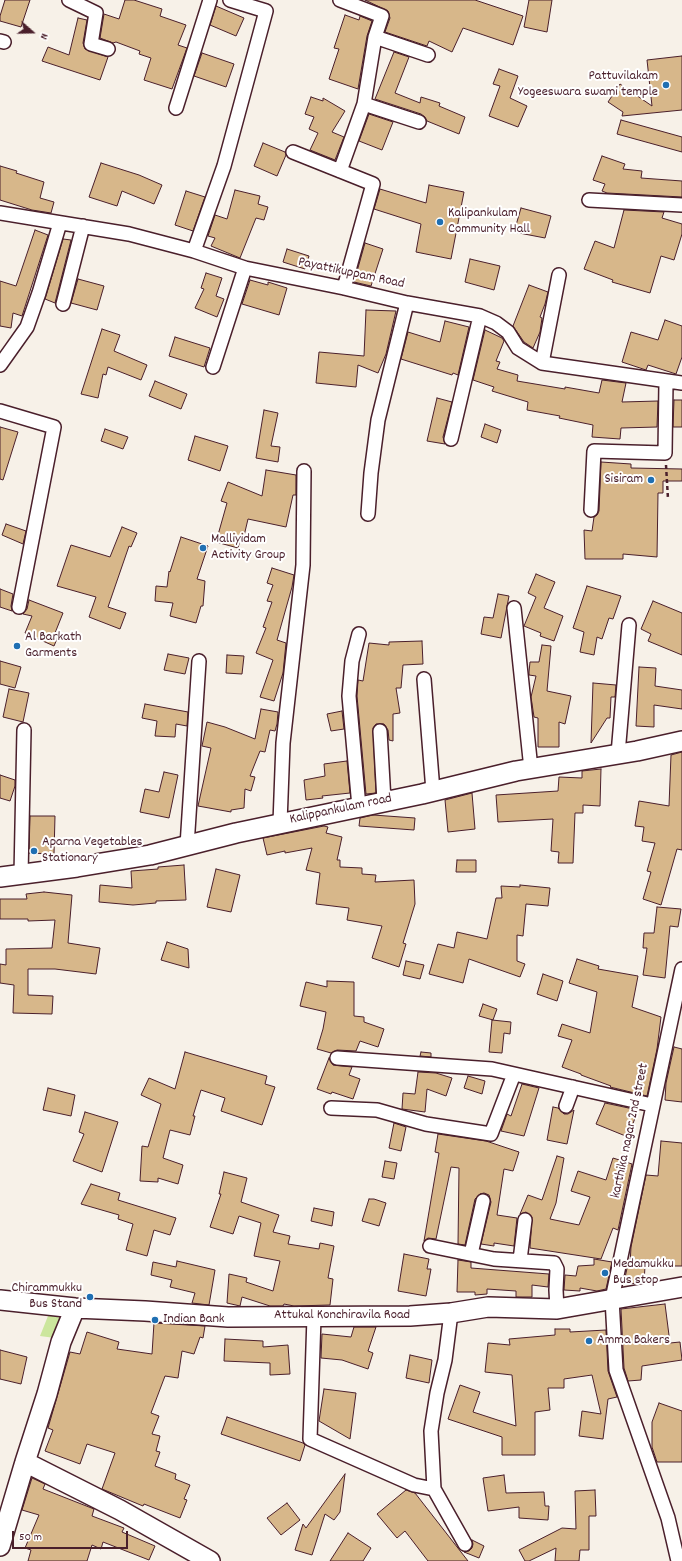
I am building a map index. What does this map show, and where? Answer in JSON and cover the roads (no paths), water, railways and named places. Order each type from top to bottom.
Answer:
[{"type":"street","points":[[68,0],[96,13],[91,44],[108,49]]},
{"type":"street","points":[[176,108],[210,0]]},
{"type":"street","points":[[194,252],[224,166],[266,11],[230,0]]},
{"type":"street","points":[[340,0],[382,16],[375,37],[364,104],[340,171]]},
{"type":"street","points":[[375,37],[428,55]]},
{"type":"street","points":[[364,104],[419,122]]},
{"type":"street","points":[[293,152],[373,184],[344,288]]},
{"type":"street","points":[[589,200],[682,205]]},
{"type":"street","name":"Payattikuppam Road","points":[[0,214],[129,234],[245,268],[344,288],[407,303],[480,316],[496,323],[508,332],[518,348],[542,363],[666,382],[682,383]]},
{"type":"street","points":[[0,365],[27,327],[60,223]]},
{"type":"street","points":[[63,304],[82,226]]},
{"type":"street","points":[[213,367],[245,268]]},
{"type":"street","points":[[542,363],[559,275]]},
{"type":"street","points":[[368,514],[371,473],[378,420],[407,303]]},
{"type":"street","points":[[451,439],[480,316]]},
{"type":"street","points":[[591,510],[594,451],[665,453],[666,382]]},
{"type":"street","points":[[0,412],[54,427],[19,607]]},
{"type":"street","points":[[280,823],[283,743],[303,565],[304,471]]},
{"type":"street","points":[[514,608],[531,769]]},
{"type":"street","points":[[618,754],[629,625]]},
{"type":"street","points":[[359,634],[352,660],[349,696],[359,807]]},
{"type":"street","points":[[187,846],[199,660]]},
{"type":"street","points":[[424,679],[433,791]]},
{"type":"street","points":[[20,875],[24,730]]},
{"type":"street","points":[[380,731],[384,801]]},
{"type":"street","name":"Kalippankulam road","points":[[0,877],[85,866],[150,855],[280,823],[531,769],[618,754],[682,740]]},
{"type":"street","name":"karthika nagar 2nd street","points":[[678,1561],[668,1518],[616,1370],[612,1299],[682,969]]},
{"type":"street","points":[[337,1058],[492,1069],[652,1105]]},
{"type":"street","points":[[331,1108],[377,1110],[426,1124],[491,1134],[514,1074]]},
{"type":"street","points":[[566,1106],[573,1088]]},
{"type":"street","points":[[471,1254],[482,1202]]},
{"type":"street","points":[[520,1260],[525,1220]]},
{"type":"street","points":[[430,1246],[494,1259],[554,1262],[557,1269],[557,1309]]},
{"type":"street","name":"Attukal Konchiravila Road","points":[[0,1300],[75,1308],[228,1317],[410,1316],[451,1313],[488,1307],[557,1309],[682,1287]]},
{"type":"street","points":[[0,1546],[61,1342],[75,1308]]},
{"type":"street","points":[[451,1313],[445,1360],[437,1393],[431,1431],[434,1489],[465,1544]]},
{"type":"street","points":[[314,1317],[310,1439],[414,1485],[434,1489]]},
{"type":"street","points":[[25,1462],[120,1510],[210,1561]]},
{"type":"place","name":"Pattuvilakam Yogeeswara swami temple","points":[[666,85]]},
{"type":"place","name":"Kalipankulam Community Hall","points":[[440,222]]},
{"type":"place","name":"Sisiram","points":[[651,480]]},
{"type":"place","name":"Malliyidam Activity Group","points":[[203,548]]},
{"type":"place","name":"Al Barkath Garments","points":[[17,646]]},
{"type":"place","name":"Aparna Vegetables Stationary","points":[[34,851]]},
{"type":"place","name":"Medamukku Bus stop","points":[[605,1273]]},
{"type":"place","name":"Chirammukku Bus Stand","points":[[90,1297]]},
{"type":"place","name":"Indian Bank","points":[[155,1320]]},
{"type":"place","name":"Amma Bakers","points":[[589,1341]]}]
